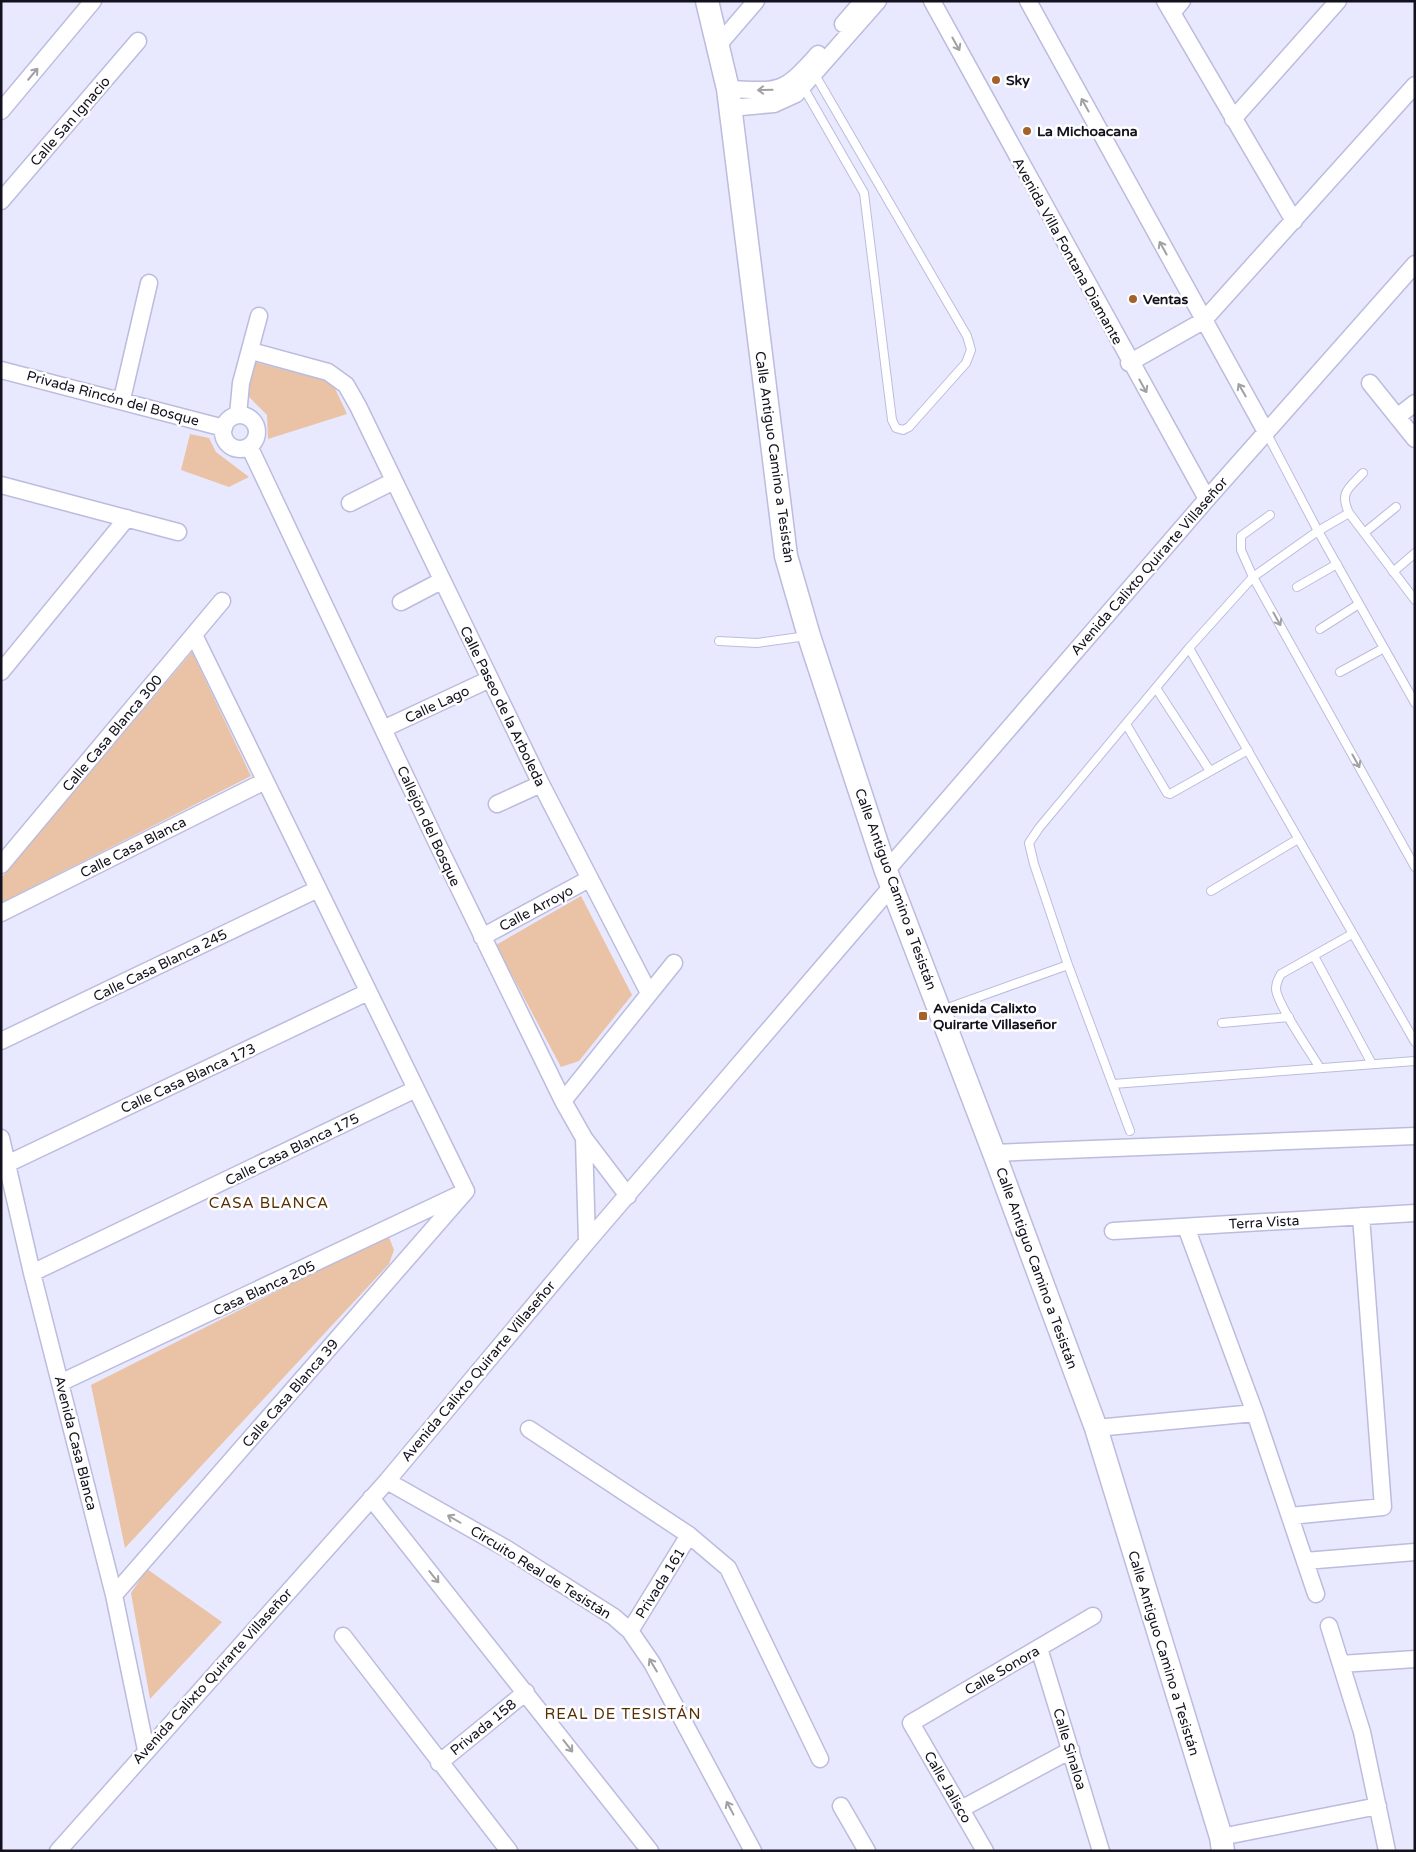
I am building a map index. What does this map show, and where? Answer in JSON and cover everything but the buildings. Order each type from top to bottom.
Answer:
[{"type":"street","points":[[1,111],[93,1]]},
{"type":"street","name":"Calle Antiguo Camino a Tesistán","points":[[707,1],[719,44],[729,98],[786,556],[808,636],[889,878],[1096,1428],[1222,1844]]},
{"type":"street","points":[[719,44],[756,1]]},
{"type":"street","points":[[812,69],[863,1]]},
{"type":"street","points":[[729,98],[774,104],[800,83],[878,1]]},
{"type":"street","name":"Avenida Villa Fontana Diamante","points":[[932,1],[1206,499]]},
{"type":"street","points":[[1028,1],[1266,432]]},
{"type":"street","points":[[1234,119],[1338,1]]},
{"type":"street","points":[[1173,5],[1234,119],[1294,221]]},
{"type":"street","name":"Calle San Ignacio","points":[[1,201],[138,41]]},
{"type":"street","points":[[1130,363],[1203,321],[1415,85]]},
{"type":"street","name":"Avenida Calixto Quirarte Villaseñor","points":[[58,1851],[387,1481],[587,1242],[628,1196],[889,878],[1206,499],[1415,264]]},
{"type":"street","points":[[122,399],[149,283]]},
{"type":"street","points":[[238,415],[241,383],[259,316]]},
{"type":"street","name":"Calle Paseo de la Arboleda","points":[[250,351],[328,372],[346,385],[358,406],[441,581],[541,784],[649,993]]},
{"type":"street","name":"Privada Rincón del Bosque","points":[[1,370],[122,399],[224,428]]},
{"type":"street","points":[[1370,383],[1415,439]]},
{"type":"street","points":[[1397,417],[1415,403]]},
{"type":"street","points":[[238,415],[250,418],[255,423],[257,436],[249,446],[236,448],[230,446],[226,441],[224,428],[227,422],[238,415]]},
{"type":"street","name":"Callejón del Bosque","points":[[249,446],[482,937],[563,1100],[584,1138],[628,1196]]},
{"type":"street","points":[[350,503],[394,481]]},
{"type":"street","points":[[3,488],[178,532]]},
{"type":"street","points":[[1,672],[127,518]]},
{"type":"street","points":[[401,602],[441,581]]},
{"type":"street","name":"Calle Casa Blanca 300","points":[[1,865],[222,601]]},
{"type":"street","points":[[194,635],[466,1191]]},
{"type":"street","name":"Calle Lago","points":[[383,729],[490,679]]},
{"type":"street","name":"Calle Casa Blanca","points":[[1,913],[265,781]]},
{"type":"street","points":[[497,804],[541,784]]},
{"type":"street","name":"Calle Arroyo","points":[[482,937],[589,879]]},
{"type":"street","name":"Calle Casa Blanca 245","points":[[1,1041],[318,889]]},
{"type":"street","points":[[563,1100],[674,963]]},
{"type":"street","name":"Calle Casa Blanca 173","points":[[7,1164],[368,992]]},
{"type":"street","name":"Calle Casa Blanca 175","points":[[32,1273],[416,1089]]},
{"type":"street","points":[[994,1153],[1415,1136]]},
{"type":"street","name":"Avenida Casa Blanca","points":[[1,1138],[32,1273],[114,1595],[146,1750]]},
{"type":"street","points":[[584,1138],[587,1242]]},
{"type":"street","name":"Casa Blanca 205","points":[[60,1383],[466,1191]]},
{"type":"street","name":"Calle Casa Blanca 39","points":[[114,1595],[466,1191]]},
{"type":"street","name":"Terra Vista","points":[[1114,1231],[1415,1213]]},
{"type":"street","points":[[1290,1516],[1383,1507],[1361,1216]]},
{"type":"street","points":[[1186,1227],[1255,1413],[1316,1594]]},
{"type":"street","points":[[1096,1428],[1255,1413]]},
{"type":"street","points":[[529,1429],[689,1535],[728,1568],[820,1759]]},
{"type":"street","name":"Circuito Real de Tesistán","points":[[387,1481],[507,1549],[614,1617],[630,1631],[652,1663],[753,1851]]},
{"type":"street","points":[[371,1498],[650,1851]]},
{"type":"street","name":"Privada 161","points":[[630,1631],[689,1535]]},
{"type":"street","points":[[1305,1561],[1415,1552]]},
{"type":"street","name":"Calle Sonora","points":[[911,1723],[1093,1616]]},
{"type":"street","points":[[1329,1626],[1362,1732],[1387,1851]]},
{"type":"street","points":[[343,1636],[508,1851]]},
{"type":"street","name":"Calle Sinaloa","points":[[1039,1648],[1071,1750],[1097,1849]]},
{"type":"street","points":[[1341,1664],[1415,1659]]},
{"type":"street","name":"Privada 158","points":[[439,1763],[526,1692]]},
{"type":"street","name":"Calle Jalisco","points":[[911,1723],[984,1851]]},
{"type":"street","points":[[961,1809],[1071,1750]]},
{"type":"street","points":[[842,1806],[867,1851]]},
{"type":"street","points":[[1222,1844],[1378,1806]]},
{"type":"lane","points":[[800,83],[864,193],[892,420],[896,428],[903,430],[909,427],[966,362],[970,350],[967,336],[812,69]]},
{"type":"lane","points":[[864,193],[879,184]]},
{"type":"lane","points":[[1266,432],[1318,531],[1415,703]]},
{"type":"lane","points":[[1363,473],[1345,492],[1343,501],[1349,513],[1415,600]]},
{"type":"lane","points":[[1364,533],[1396,507]]},
{"type":"lane","points":[[1130,1131],[1068,965],[1034,864],[1030,844],[1039,828],[1189,648],[1253,577],[1318,531],[1349,513]]},
{"type":"lane","points":[[1270,515],[1242,536],[1241,550],[1253,577],[1415,868]]},
{"type":"lane","points":[[1393,572],[1415,552]]},
{"type":"lane","points":[[1298,587],[1337,564]]},
{"type":"lane","points":[[1320,629],[1359,604]]},
{"type":"lane","points":[[719,641],[757,643],[808,636]]},
{"type":"lane","points":[[1189,648],[1415,1042]]},
{"type":"lane","points":[[1340,672],[1384,648]]},
{"type":"lane","points":[[1156,688],[1210,771]]},
{"type":"lane","points":[[1126,724],[1166,793],[1170,794],[1248,750]]},
{"type":"lane","points":[[1211,891],[1298,840]]},
{"type":"lane","points":[[1320,1068],[1289,1017],[1276,990],[1277,980],[1281,974],[1352,934]]},
{"type":"lane","points":[[1314,956],[1372,1064]]},
{"type":"lane","points":[[940,1010],[1068,965]]},
{"type":"lane","points":[[1222,1023],[1289,1017]]},
{"type":"lane","points":[[1113,1084],[1415,1061]]},
{"type":"shaded area","points":[[254,362],[332,382],[347,414],[268,439],[267,415],[248,396]]},
{"type":"shaded area","points":[[190,434],[209,438],[216,452],[249,477],[229,487],[181,470]]},
{"type":"shaded area","points":[[192,652],[251,776],[1,903],[1,878]]},
{"type":"shaded area","points":[[581,896],[632,995],[579,1061],[561,1067],[496,945]]},
{"type":"shaded area","points":[[388,1235],[394,1250],[389,1264],[125,1548],[91,1385]]},
{"type":"shaded area","points":[[147,1569],[222,1622],[150,1699],[131,1593]]},
{"type":"place","name":"Sky","points":[[996,80]]},
{"type":"place","name":"La Michoacana","points":[[1027,131]]},
{"type":"place","name":"Ventas","points":[[1133,299]]},
{"type":"place","name":"Avenida Calixto Quirarte Villaseñor","points":[[923,1016]]},
{"type":"district","name":"CASA BLANCA","points":[[269,1203]]},
{"type":"district","name":"REAL DE TESISTÁN","points":[[623,1714]]}]
